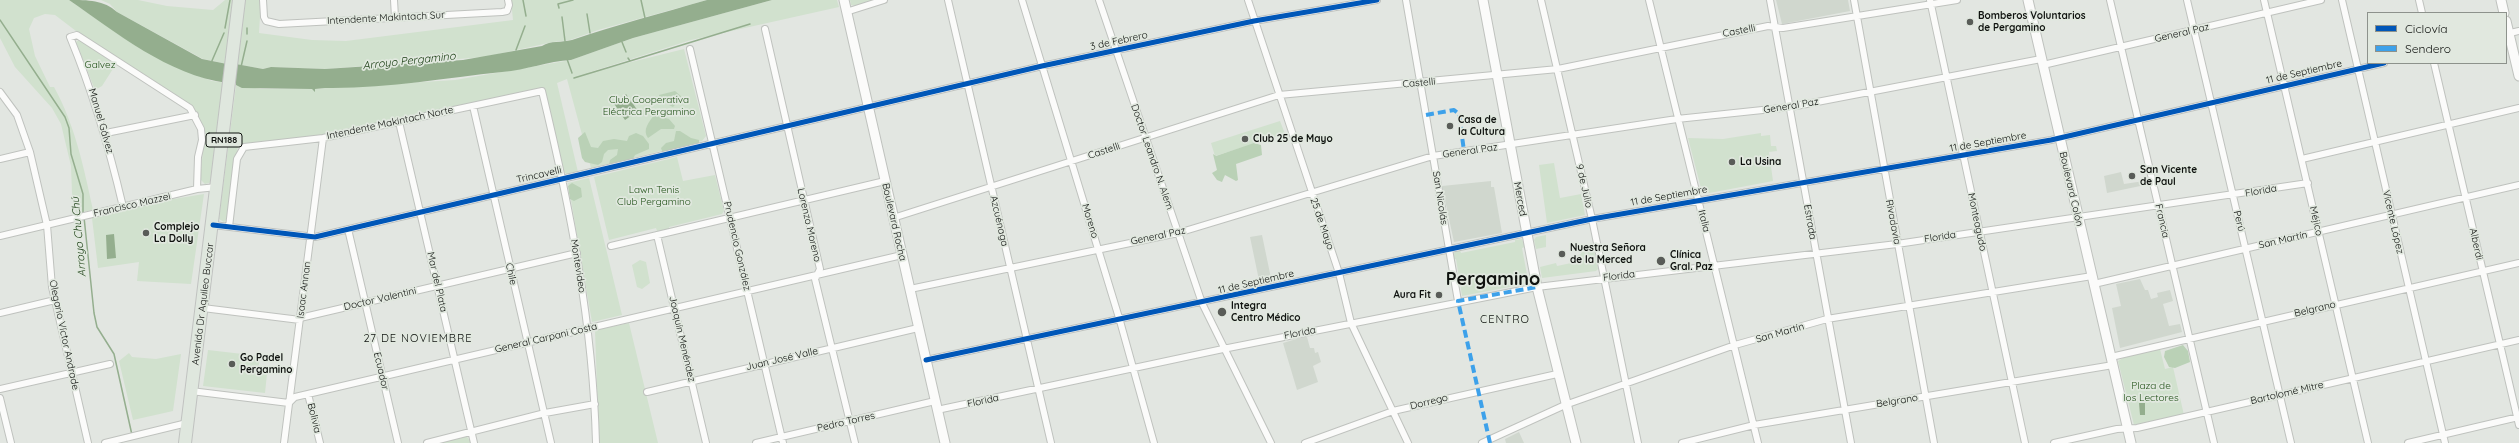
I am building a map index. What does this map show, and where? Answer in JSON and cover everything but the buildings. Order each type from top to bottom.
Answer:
[{"type":"highway","name":"Avenida Dr Aquileo Buccar","points":[[185,443],[230,93],[234,44],[240,0]]},
{"type":"main road","name":"Boulevard Rocha","points":[[844,0],[867,108],[945,443]]},
{"type":"main road","name":"Merced","points":[[1483,0],[1537,287],[1557,374],[1576,443]]},
{"type":"main road","name":"Boulevard Colón","points":[[2028,0],[2112,361]]},
{"type":"main road","points":[[2501,0],[2504,12]]},
{"type":"main road","points":[[2507,34],[2519,76]]},
{"type":"main road","points":[[2112,361],[2131,443]]},
{"type":"street","name":"Intendente Makintach Sur","points":[[264,0],[264,17],[266,21],[279,24],[507,11],[509,6],[508,0]]},
{"type":"street","points":[[394,0],[395,17]]},
{"type":"street","points":[[846,12],[884,0]]},
{"type":"street","name":"Azcuénaga","points":[[948,0],[1051,443]]},
{"type":"street","name":"Moreno","points":[[1022,0],[1120,321],[1154,443]]},
{"type":"street","name":"Doctor Leandro N. Alem","points":[[1099,0],[1202,304],[1271,443]]},
{"type":"street","name":"25 de Mayo","points":[[1248,0],[1339,273],[1351,323],[1408,443]]},
{"type":"street","name":"3 de Febrero","points":[[867,108],[967,83],[1116,50],[1254,21],[1377,0]]},
{"type":"street","name":"San Nicolás","points":[[1406,0],[1458,301]]},
{"type":"street","name":"9 de Julio","points":[[1541,0],[1592,219],[1638,443]]},
{"type":"street","name":"Italia","points":[[1649,0],[1677,119],[1699,199],[1758,443]]},
{"type":"street","name":"Estrada","points":[[1770,0],[1791,107],[1843,409],[1851,443]]},
{"type":"street","name":"Rivadavia","points":[[1854,0],[1934,443]]},
{"type":"street","name":"Castelli","points":[[893,218],[1279,95],[1497,76],[1558,69],[1768,26],[1783,28],[1857,18],[1931,2],[1957,0]]},
{"type":"street","name":"Francia","points":[[2110,0],[2214,443]]},
{"type":"street","name":"Perú","points":[[2187,0],[2291,443]]},
{"type":"street","name":"Méjico","points":[[2264,0],[2368,443]]},
{"type":"street","name":"General Paz","points":[[910,289],[1178,233],[1433,156],[1677,119],[1791,107],[1947,77],[2042,62],[2122,47],[2321,0]]},
{"type":"street","name":"Vicente López","points":[[2342,0],[2445,443]]},
{"type":"street","points":[[2419,0],[2422,12]]},
{"type":"street","name":"Monteagudo","points":[[1931,2],[2025,443]]},
{"type":"street","name":"Lorenzo Moreno","points":[[765,29],[788,126],[787,132],[820,269],[815,279],[855,443]]},
{"type":"street","points":[[2507,34],[2519,31]]},
{"type":"street","name":"Manuel Gálvez","points":[[123,207],[106,133],[90,86],[70,38],[77,35],[89,42],[183,101],[195,116]]},
{"type":"street","name":"Prudencio González","points":[[690,49],[783,440]]},
{"type":"street","name":"11 de Septiembre","points":[[926,360],[1202,304],[1592,219],[1699,199],[1884,169],[2059,138],[2380,64]]},
{"type":"street","name":"Alberdi","points":[[2434,64],[2519,425]]},
{"type":"street","name":"Intendente Makintach Norte","points":[[229,227],[239,152],[244,147],[253,144],[323,138],[542,91]]},
{"type":"street","name":"Montevideo","points":[[542,91],[563,179],[589,328],[595,404],[596,443]]},
{"type":"street","name":"Olegario Víctor Andrade","points":[[0,92],[18,115],[30,152],[47,225],[55,300],[88,443]]},
{"type":"street","name":"Chile","points":[[472,106],[551,443]]},
{"type":"street","name":"Trincavelli","points":[[213,225],[310,237],[867,108]]},
{"type":"street","points":[[2302,159],[2519,108]]},
{"type":"street","points":[[106,133],[195,116],[202,140],[198,157],[197,189]]},
{"type":"street","name":"Mar del Plata","points":[[399,122],[474,443]]},
{"type":"street","name":"Isaac Annan","points":[[284,443],[323,138]]},
{"type":"street","points":[[0,159],[30,152]]},
{"type":"street","points":[[612,246],[885,181]]},
{"type":"street","name":"Florida","points":[[936,406],[1038,389],[1223,349],[1458,301],[1537,287],[1897,244],[2308,183]]},
{"type":"street","name":"San Martín","points":[[1482,443],[1565,405],[1626,385],[1735,345],[1827,319],[1992,292],[2093,280],[2172,266],[2519,185]]},
{"type":"street","name":"Francisco Mazzei","points":[[0,236],[197,189],[217,187]]},
{"type":"street","name":"Ecuador","points":[[348,229],[398,443]]},
{"type":"street","name":"Joaquín Menéndez","points":[[657,235],[706,443]]},
{"type":"street","name":"Doctor Valentini","points":[[203,308],[300,319],[365,302],[577,253]]},
{"type":"street","name":"General Carpani Costa","points":[[289,403],[295,397],[902,255]]},
{"type":"street","name":"Belgrano","points":[[1682,443],[1754,425],[1843,409],[2011,383],[2112,361],[2190,339],[2335,304],[2519,263]]},
{"type":"street","points":[[0,313],[55,300]]},
{"type":"street","name":"Juan José Valle","points":[[647,392],[764,362],[918,328]]},
{"type":"street","name":"Bartolomé Mitre","points":[[2054,443],[2117,429],[2128,430],[2519,340]]},
{"type":"street","points":[[0,389],[110,364]]},
{"type":"street","name":"Dorrego","points":[[1305,443],[1393,411],[1557,374]]},
{"type":"street","points":[[191,391],[289,403]]},
{"type":"street","name":"Bolivia","points":[[308,394],[320,443]]},
{"type":"street","points":[[0,398],[11,443]]},
{"type":"street","points":[[427,443],[545,413],[595,404]]},
{"type":"street","name":"Pedro Torres","points":[[756,443],[783,440],[849,422],[936,406]]},
{"type":"street","points":[[2408,443],[2518,417]]},
{"type":"street","points":[[105,443],[187,422]]},
{"type":"shaded area","points":[[69,0],[89,1],[107,5],[202,59],[227,64],[227,83],[184,71],[164,62],[125,39]]},
{"type":"shaded area","points":[[707,0],[772,0],[633,38],[571,60],[511,71],[392,85],[315,89],[315,92],[312,89],[242,88],[236,85],[236,64],[263,69],[271,67],[325,69],[463,60],[542,46],[553,42],[572,40]]},
{"type":"shaded area","points":[[1776,0],[1848,0],[1850,11],[1782,24]]},
{"type":"shaded area","points":[[675,91],[682,97],[673,107],[659,100],[659,95]]},
{"type":"shaded area","points":[[626,94],[638,111],[625,120],[613,102]]},
{"type":"shaded area","points":[[654,115],[669,119],[675,126],[674,129],[661,129],[648,138],[646,135],[646,129],[648,123]]},
{"type":"shaded area","points":[[676,131],[680,131],[691,138],[699,140],[699,145],[663,154],[661,148],[666,143],[674,141]]},
{"type":"shaded area","points":[[585,132],[591,147],[598,148],[603,141],[614,139],[627,141],[629,136],[636,133],[643,136],[649,144],[649,149],[635,155],[633,159],[609,165],[610,160],[617,155],[618,149],[608,150],[604,154],[602,162],[598,165],[585,162],[582,158],[578,138]]},
{"type":"shaded area","points":[[1254,143],[1261,145],[1262,155],[1236,164],[1238,180],[1236,181],[1225,175],[1222,182],[1217,180],[1212,173],[1217,170],[1213,154],[1216,156]]},
{"type":"shaded area","points":[[2121,172],[2124,184],[2144,181],[2145,185],[2107,193],[2104,176]]},
{"type":"shaded area","points":[[1491,181],[1491,187],[1494,187],[1502,233],[1454,242],[1442,186]]},
{"type":"shaded area","points":[[572,183],[581,188],[582,197],[574,201],[570,199],[568,186]]},
{"type":"shaded area","points":[[114,234],[116,258],[107,259],[106,235]]},
{"type":"shaded area","points":[[1262,235],[1272,283],[1260,285],[1250,237]]},
{"type":"shaded area","points":[[2140,279],[2145,290],[2148,290],[2151,299],[2158,297],[2157,293],[2170,290],[2173,301],[2163,304],[2169,326],[2180,324],[2182,332],[2120,348],[2112,308],[2121,306],[2116,284]]},
{"type":"shaded area","points":[[1307,337],[1310,348],[1314,348],[1315,353],[1318,352],[1321,362],[1313,366],[1318,382],[1297,390],[1283,343]]},
{"type":"shaded area","points":[[2183,345],[2188,351],[2190,362],[2175,368],[2169,367],[2164,357],[2165,351]]},
{"type":"shaded area","points":[[2139,403],[2145,403],[2145,415],[2140,415]]},
{"type":"shaded area","points":[[1519,432],[1524,443],[1506,443],[1505,439]]},
{"type":"green space","points":[[0,0],[69,0],[139,48],[189,72],[212,81],[227,83],[212,182],[205,184],[200,179],[203,156],[202,135],[196,116],[190,107],[181,98],[76,31],[55,15],[45,14],[34,18],[29,29],[35,56],[50,87],[54,87],[68,116],[82,163],[93,210],[76,213],[72,193],[71,166],[61,124],[52,108],[15,67],[0,38]]},
{"type":"green space","points":[[101,0],[138,0],[167,6],[213,10],[225,0],[236,0],[227,64],[203,59],[117,12],[110,4]]},
{"type":"green space","points":[[245,0],[261,0],[259,33],[312,40],[346,41],[513,20],[511,0],[707,0],[598,30],[570,40],[553,42],[485,57],[325,69],[271,67],[263,69],[236,64]]},
{"type":"green space","name":"Club Cooperativa Eléctrica Pergamino","points":[[772,0],[837,0],[839,7],[691,40],[587,73],[684,49],[706,136],[702,141],[591,168],[567,79],[557,83],[578,172],[568,175],[564,172],[544,89],[323,136],[238,145],[229,217],[224,222],[219,219],[236,85],[261,89],[312,89],[315,91],[315,89],[325,88],[455,80],[571,60],[633,38]]},
{"type":"green space","points":[[850,0],[874,0],[857,6],[851,5]]},
{"type":"green space","name":"Galvez","points":[[79,40],[118,61],[102,86],[95,90],[76,42]]},
{"type":"green space","name":"Club 25 de Mayo","points":[[1280,121],[1285,134],[1215,156],[1211,143]]},
{"type":"green space","name":"La Usina","points":[[1761,133],[1761,136],[1770,135],[1771,146],[1776,146],[1777,151],[1769,152],[1773,181],[1704,194],[1702,192],[1688,138],[1723,139]]},
{"type":"green space","name":"Lawn Tenis Club Pergamino","points":[[677,157],[683,181],[715,175],[724,211],[722,214],[669,227],[669,229],[657,231],[656,228],[609,240],[594,177]]},
{"type":"green space","points":[[1554,163],[1560,198],[1581,194],[1585,215],[1547,223],[1539,165]]},
{"type":"green space","points":[[589,178],[622,315],[592,322],[568,183]]},
{"type":"green space","name":"Complejo La Dolly","points":[[204,194],[191,284],[137,281],[139,262],[98,268],[92,218],[155,202]]},
{"type":"green space","points":[[1546,235],[1546,247],[1536,249],[1534,240],[1536,237]]},
{"type":"green space","points":[[1522,239],[1525,247],[1522,248],[1528,280],[1531,279],[1528,286],[1526,287],[1525,284],[1462,296],[1456,259],[1453,260],[1452,256],[1455,252],[1460,250],[1461,253],[1515,242],[1515,240]]},
{"type":"green space","points":[[1593,245],[1598,269],[1596,271],[1542,278],[1540,267],[1556,263],[1557,266],[1576,262],[1575,256],[1581,254],[1580,248]]},
{"type":"green space","points":[[640,260],[646,262],[650,283],[642,289],[637,287],[632,265]]},
{"type":"green space","points":[[629,323],[658,443],[599,443],[595,330]]},
{"type":"green space","name":"Plaza de los Lectores","points":[[2160,349],[2165,369],[2173,367],[2184,415],[2134,425],[2118,361],[2123,358]]},
{"type":"green space","name":"Go Padel Pergamino","points":[[208,350],[260,356],[258,373],[267,374],[265,393],[203,386]]},
{"type":"green space","points":[[129,353],[132,357],[156,359],[181,354],[173,411],[133,420],[119,361]]},
{"type":"green space","points":[[465,437],[467,437],[472,443],[440,443]]},
{"type":"waterway","points":[[225,28],[230,0]]},
{"type":"waterway","points":[[523,0],[526,16]]},
{"type":"waterway","points":[[559,8],[558,4],[573,0]]},
{"type":"waterway","points":[[641,0],[645,18]]},
{"type":"waterway","points":[[587,14],[590,33]]},
{"type":"waterway","points":[[562,17],[565,41]]},
{"type":"waterway","name":"Arroyo Chu Chú","points":[[0,20],[65,117],[69,128],[71,154],[83,194],[83,213]]},
{"type":"waterway","points":[[628,58],[630,61],[750,24]]},
{"type":"waterway","points":[[516,50],[525,26]]},
{"type":"waterway","points":[[247,28],[247,34]]},
{"type":"waterway","points":[[211,63],[224,33]]},
{"type":"waterway","points":[[241,67],[247,41]]},
{"type":"waterway","points":[[622,42],[626,52]]},
{"type":"waterway","points":[[567,59],[572,73]]},
{"type":"waterway","points":[[574,78],[630,61]]},
{"type":"waterway","name":"Arroyo Chu Chú","points":[[84,217],[94,313],[97,327],[114,354],[132,435]]},
{"type":"marked path","points":[[1426,115],[1454,110],[1459,114],[1464,151]]},
{"type":"marked path","points":[[1490,443],[1458,301],[1537,287]]},
{"type":"cycle path","points":[[213,225],[315,237],[1042,66],[1254,21],[1377,0]]},
{"type":"cycle path","points":[[926,360],[1592,219],[2051,140],[2380,64]]},
{"type":"place","name":"Bomberos Voluntarios de Pergamino","points":[[1970,22]]},
{"type":"place","name":"Casa de la Cultura","points":[[1450,126]]},
{"type":"place","name":"Club 25 de Mayo","points":[[1245,139]]},
{"type":"place","name":"La Usina","points":[[1732,162]]},
{"type":"place","name":"San Vicente de Paul","points":[[2132,176]]},
{"type":"place","name":"Complejo La Dolly","points":[[146,233]]},
{"type":"place","name":"Nuestra Señora de la Merced","points":[[1562,254]]},
{"type":"place","name":"Clínica Gral. Paz","points":[[1661,261]]},
{"type":"place","name":"Aura Fit","points":[[1439,295]]},
{"type":"place","name":"Integra Centro Médico","points":[[1222,312]]},
{"type":"place","name":"Go Padel Pergamino","points":[[232,364]]},
{"type":"district","name":"Pergamino","points":[[1493,280]]},
{"type":"district","name":"CENTRO","points":[[1505,320]]},
{"type":"district","name":"27 DE NOVIEMBRE","points":[[418,339]]},
{"type":"water label","name":"Arroyo Pergamino","points":[[409,61]]}]
